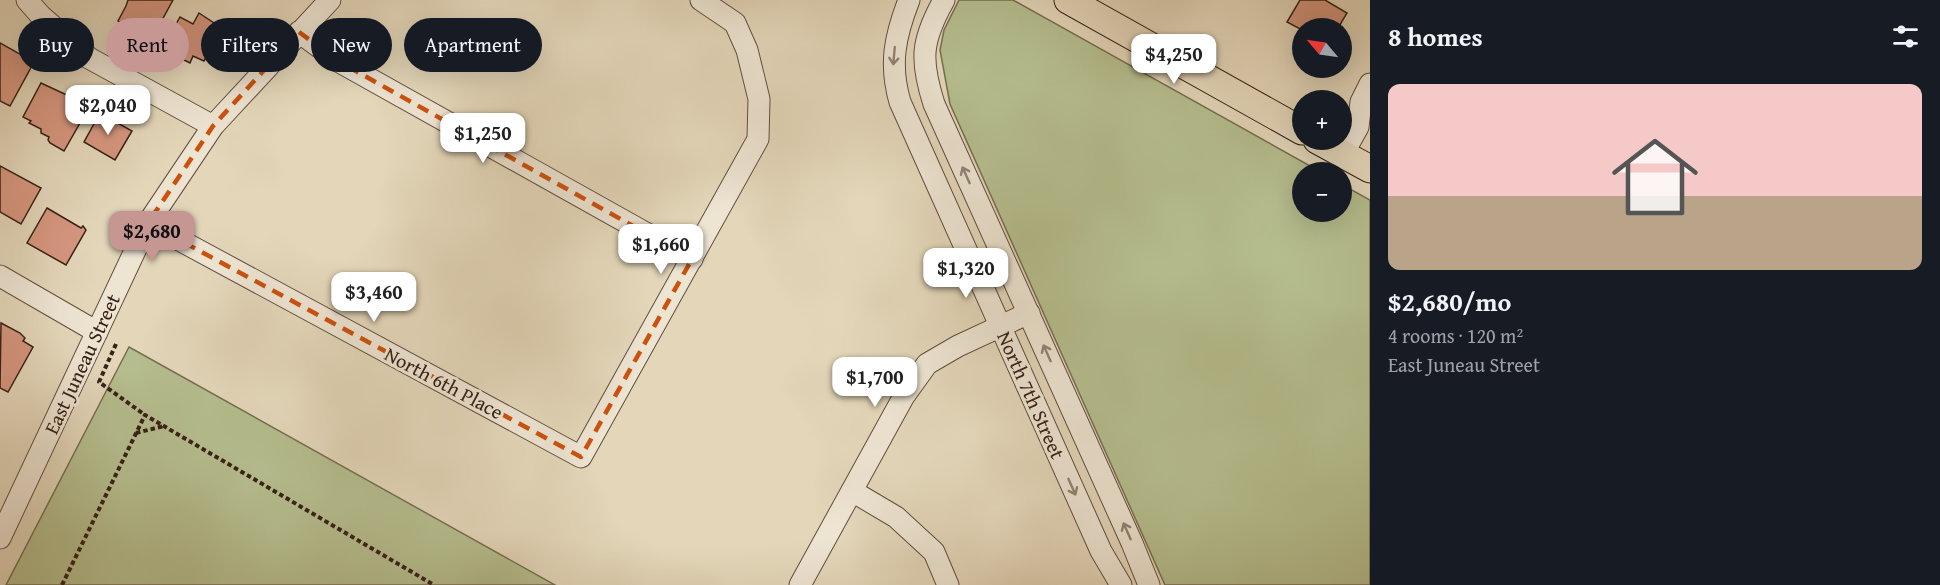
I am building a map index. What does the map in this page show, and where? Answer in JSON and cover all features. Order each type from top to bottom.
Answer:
[{"type":"main road","points":[[1082,3],[1292,125]]},
{"type":"main road","points":[[1336,150],[1370,169]]},
{"type":"street","points":[[27,0],[41,16],[89,58],[213,126]]},
{"type":"street","name":"East Juneau Street","points":[[299,32],[330,0]]},
{"type":"street","points":[[299,32],[338,61],[692,259],[758,139],[759,99],[747,50],[735,23],[701,0]]},
{"type":"street","name":"North 7th Street","points":[[909,0],[898,28],[894,51],[895,85],[906,119],[1101,551],[1121,585]]},
{"type":"street","name":"North 7th Street","points":[[944,0],[926,40],[924,71],[928,86],[1149,585]]},
{"type":"street","name":"East Juneau Street","points":[[0,537],[148,224],[213,126],[262,72]]},
{"type":"street","points":[[1343,154],[1358,127],[1361,102],[1370,84]]},
{"type":"street","name":"North 6th Place","points":[[148,224],[581,457],[692,259]]},
{"type":"street","points":[[0,276],[97,332]]},
{"type":"street","points":[[800,585],[904,396],[927,364],[958,346],[1029,313]]},
{"type":"street","points":[[852,491],[896,517],[934,552],[948,585]]},
{"type":"path","points":[[120,336],[99,382],[145,415],[434,585]]},
{"type":"path","points":[[62,585],[145,415]]},
{"type":"path","points":[[136,434],[164,426]]},
{"type":"highlighted area","points":[[299,32],[338,61],[692,259],[581,457],[148,223],[213,126]]},
{"type":"green space","points":[[959,0],[1013,0],[1303,162],[1292,162],[1292,222],[1352,222],[1352,190],[1370,200],[1370,585],[1165,585],[950,104],[940,50],[944,30]]},
{"type":"green space","points":[[129,347],[555,585],[6,585]]},
{"type":"building","points":[[128,0],[173,0],[163,18],[120,18]]},
{"type":"building","points":[[1300,0],[1325,0],[1347,13],[1344,18],[1292,18],[1292,25],[1287,22]]},
{"type":"building","points":[[199,13],[206,18],[201,18],[201,60],[193,56],[190,63],[189,22],[193,24]]},
{"type":"building","points":[[0,43],[18,53],[18,72],[29,72],[10,106],[0,101]]},
{"type":"building","points":[[41,83],[71,97],[88,109],[64,151],[50,143],[49,137],[41,133],[41,129],[23,117]]},
{"type":"building","points":[[100,113],[132,131],[115,160],[84,142]]},
{"type":"building","points":[[0,166],[41,188],[21,224],[0,212]]},
{"type":"building","points":[[47,208],[81,228],[83,226],[86,230],[66,265],[27,243]]},
{"type":"building","points":[[1,323],[20,333],[25,338],[23,341],[33,347],[8,392],[0,388]]}]
